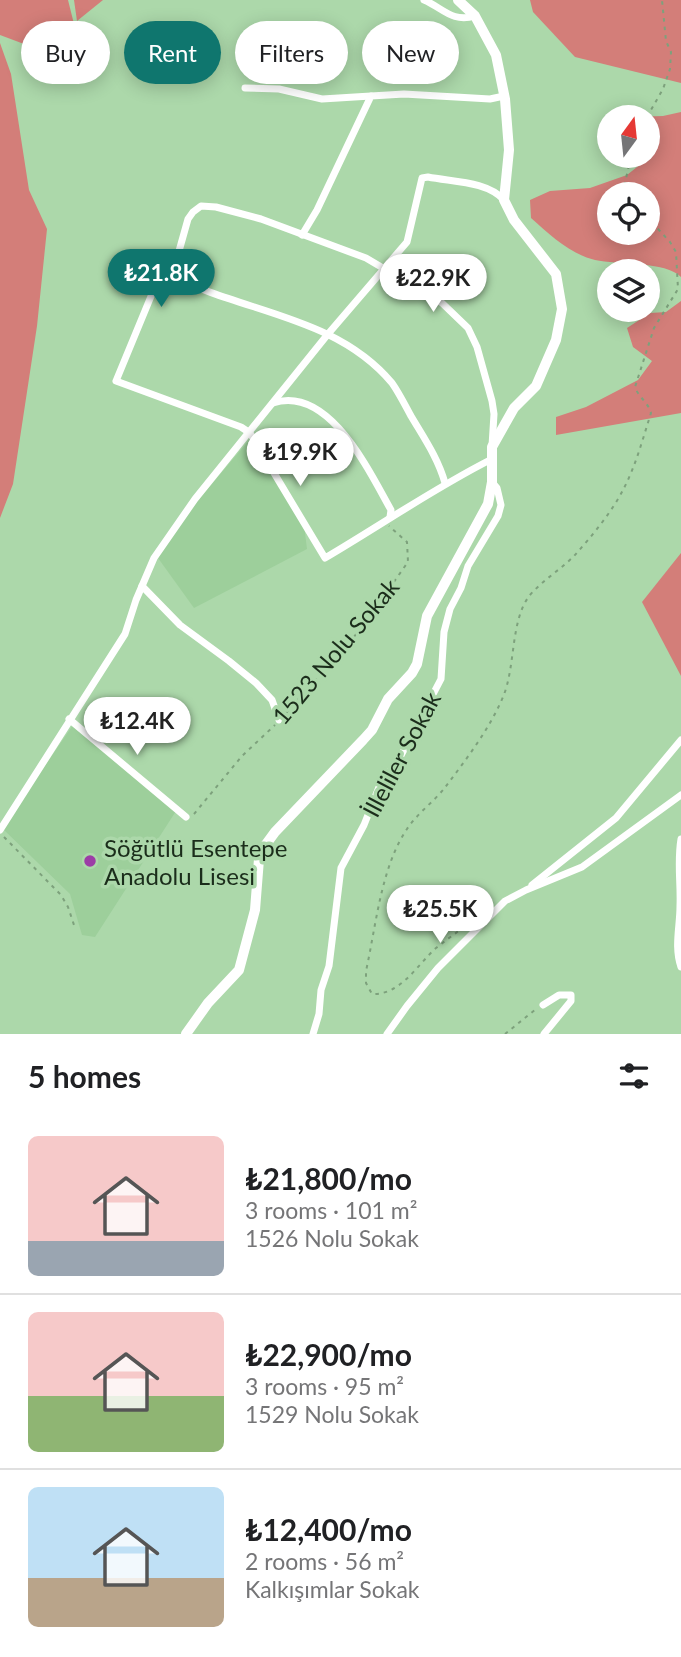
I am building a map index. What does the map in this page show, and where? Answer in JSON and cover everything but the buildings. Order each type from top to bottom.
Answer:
[{"type":"street","points":[[424,0],[441,11],[464,19],[475,16]]},
{"type":"street","points":[[458,0],[475,16],[496,55],[505,96],[509,150],[504,200]]},
{"type":"street","points":[[246,88],[279,89],[322,99],[404,94],[490,99],[505,96]]},
{"type":"street","points":[[302,235],[317,210],[372,96]]},
{"type":"street","points":[[0,831],[125,634],[154,558],[188,509],[328,334],[407,242],[422,178],[485,187],[498,194],[514,220],[556,274],[562,309],[556,340],[536,386],[514,408],[492,447]]},
{"type":"street","points":[[172,276],[188,219],[192,212],[201,206],[216,207],[261,219],[366,258],[442,303],[468,328],[477,346],[494,414],[490,460],[492,482],[488,504],[426,615],[412,673],[388,699],[372,730],[264,847],[257,871],[253,922],[239,970],[208,1003],[186,1034]]},
{"type":"street","points":[[445,483],[439,462],[393,385],[350,347],[328,334],[172,276],[160,279],[116,382],[180,403],[250,433],[325,558],[445,483],[490,460]]},
{"type":"street","points":[[273,403],[285,399],[299,401],[313,406],[328,418],[359,454],[391,510],[389,519]]},
{"type":"street","name":"İlleliler Sokak","points":[[313,1034],[319,1014],[321,990],[329,966],[341,868],[364,825],[381,782],[397,763],[441,678],[444,632],[450,609],[461,589],[468,566],[498,516],[501,505],[497,488],[492,482]]},
{"type":"street","points":[[142,586],[180,625],[211,646],[256,683],[272,700],[279,720]]},
{"type":"street","points":[[69,719],[186,817]]},
{"type":"street","points":[[526,890],[616,818],[681,740]]},
{"type":"street","points":[[387,1034],[454,950],[505,901],[582,867],[681,795]]},
{"type":"street","points":[[681,839],[677,954],[681,967]]},
{"type":"street","points":[[543,1004],[559,995],[571,995],[571,1001],[544,1034]]},
{"type":"path","points":[[654,105],[670,69],[671,52],[666,41],[662,0]]},
{"type":"path","points":[[476,919],[437,948],[395,988],[385,995],[372,994],[366,983],[366,971],[388,869],[402,836],[443,789],[473,749],[498,708],[510,676],[520,617],[530,595],[590,537],[619,497],[634,464],[651,413],[635,387],[654,328],[678,289],[676,252],[660,231]]},
{"type":"path","name":"1523 Nolu Sokak","points":[[186,817],[195,813],[242,756],[279,720],[359,631],[408,562],[407,542],[389,528],[389,519]]},
{"type":"path","points":[[0,831],[61,895],[75,928]]},
{"type":"path","points":[[505,1034],[543,1004]]},
{"type":"shaded area","points":[[0,0],[68,0],[73,21],[21,21],[21,43],[0,35]]},
{"type":"shaded area","points":[[74,0],[103,0],[77,21]]},
{"type":"shaded area","points":[[530,0],[681,0],[681,83],[575,57],[533,12]]},
{"type":"shaded area","points":[[0,43],[11,74],[29,190],[47,229],[37,326],[13,484],[0,518]]},
{"type":"shaded area","points":[[681,112],[681,277],[660,267],[660,259],[597,260],[586,257],[561,243],[531,218],[530,200],[550,191],[597,186],[597,245],[660,245],[660,182],[607,182],[627,175],[636,168],[660,168],[660,116]]},
{"type":"shaded area","points":[[681,301],[681,413],[556,435],[556,417],[586,407],[638,380],[652,361],[633,347],[627,328],[636,322],[660,322],[660,312],[666,312]]},
{"type":"shaded area","points":[[250,439],[304,525],[307,549],[194,608],[158,558],[177,525]]},
{"type":"shaded area","points":[[681,553],[681,676],[642,602]]},
{"type":"shaded area","name":"Söğütlü Esentepe Anadolu Lisesi","points":[[73,725],[176,811],[95,937],[82,935],[70,894],[2,828]]},
{"type":"place","name":"Söğütlü Esentepe Anadolu Lisesi","points":[[90,861]]}]
